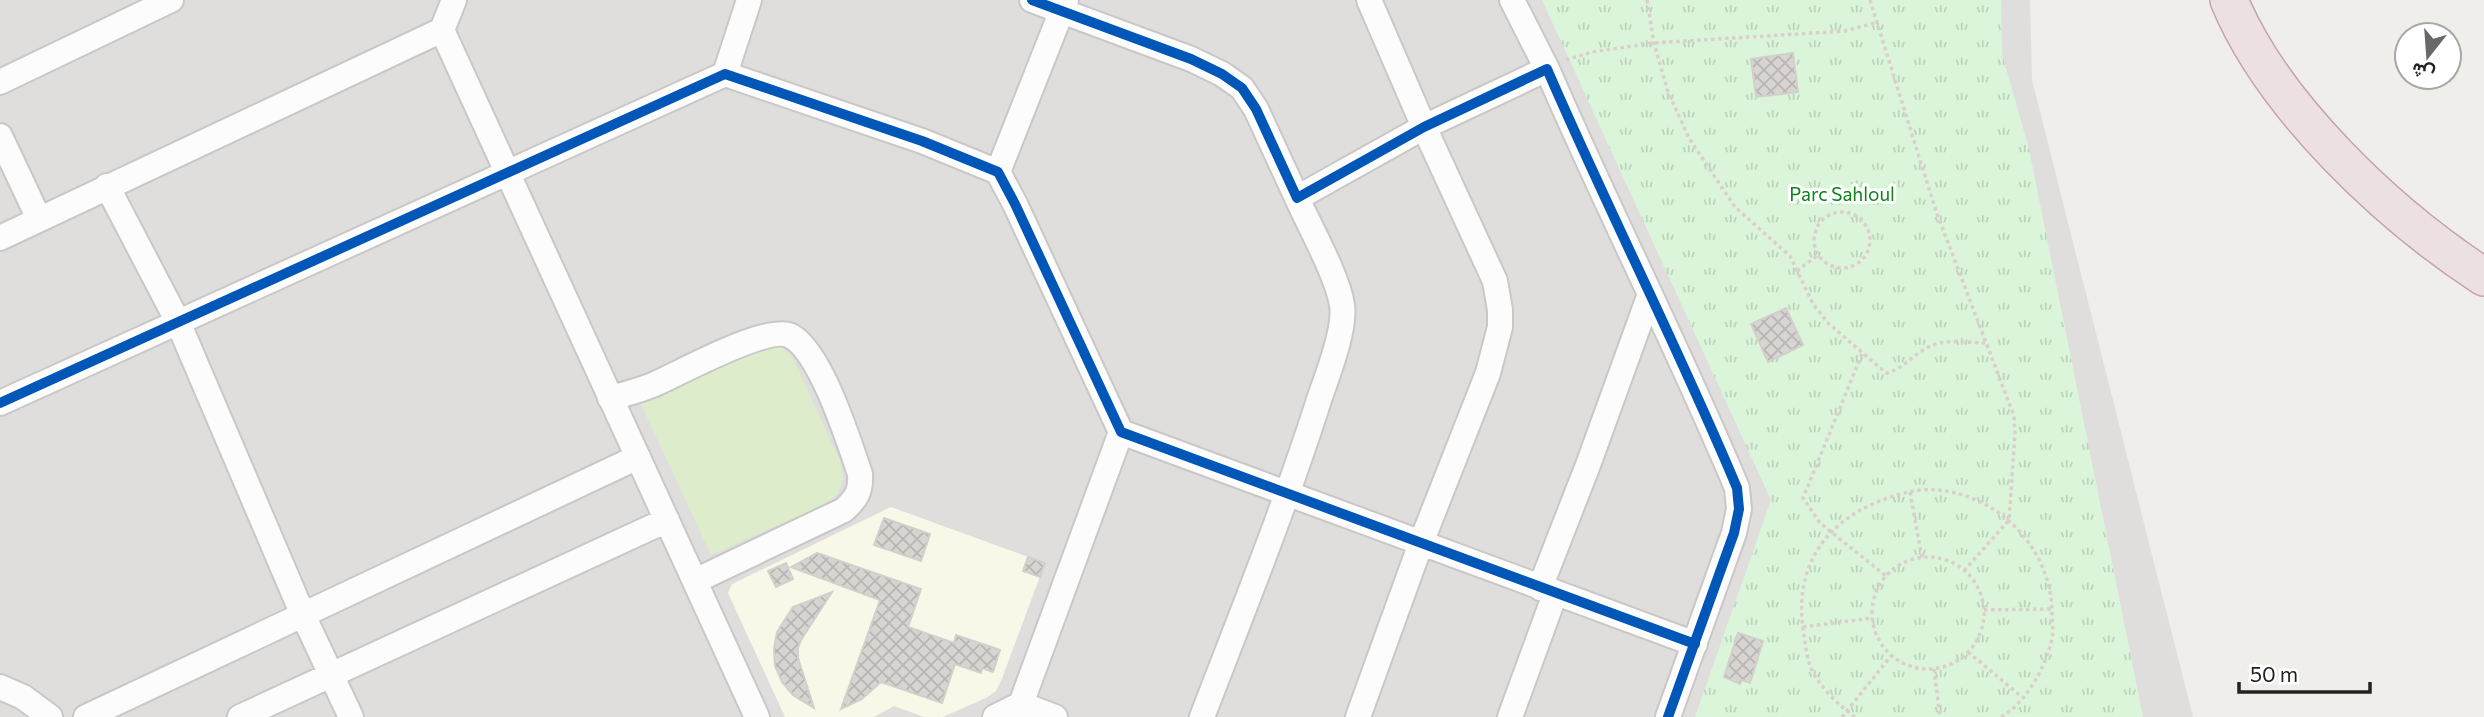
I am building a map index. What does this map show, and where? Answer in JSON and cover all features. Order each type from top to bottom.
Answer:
[{"type":"highway","points":[[2229,0],[2264,64],[2296,108],[2343,161],[2400,215],[2484,277]]},
{"type":"street","points":[[0,82],[171,0]]},
{"type":"street","points":[[453,0],[442,30],[757,717]]},
{"type":"street","points":[[725,74],[750,0]]},
{"type":"street","points":[[1031,0],[1064,6],[1191,59],[1222,74],[1242,88],[1256,108],[1334,279],[1343,306],[1334,354],[1288,495],[1202,717]]},
{"type":"street","points":[[1358,717],[1421,543],[1488,373],[1500,327],[1495,281],[1369,0]]},
{"type":"street","points":[[1512,0],[1547,69],[1737,488],[1739,509],[1734,533],[1668,717]]},
{"type":"street","points":[[998,172],[1064,6]]},
{"type":"street","points":[[0,238],[442,30]]},
{"type":"street","points":[[1297,198],[1424,127],[1547,69]]},
{"type":"street","points":[[0,403],[725,74],[922,141],[998,172],[1121,432],[1695,644]]},
{"type":"street","points":[[0,136],[39,219]]},
{"type":"street","points":[[107,186],[178,322],[303,615],[351,717]]},
{"type":"street","points":[[1510,717],[1588,465],[1650,294]]},
{"type":"street","points":[[610,398],[654,385],[743,344],[772,334],[790,336],[803,345],[817,366],[853,452],[860,474],[859,495],[845,510],[695,581]]},
{"type":"street","points":[[995,717],[1021,704],[1121,432]]},
{"type":"street","points":[[86,717],[638,457]]},
{"type":"street","points":[[240,717],[667,520]]},
{"type":"street","points":[[0,687],[23,697],[51,717]]},
{"type":"street","points":[[1021,704],[1055,717]]},
{"type":"path","points":[[1647,0],[1654,43],[1668,92],[1689,138],[1735,207],[1790,256],[1813,304],[1828,323],[1886,373],[1897,371],[1916,354],[1940,343],[1986,343]]},
{"type":"path","points":[[1870,0],[1936,211],[2014,416],[2009,520],[1964,571]]},
{"type":"path","points":[[1547,69],[1583,54],[1654,43],[1845,31],[1875,23]]},
{"type":"path","points":[[1831,214],[1851,214],[1865,224],[1869,232],[1869,250],[1859,264],[1842,269],[1833,267],[1818,255],[1814,236],[1823,220],[1831,214]]},
{"type":"path","points":[[1797,271],[1818,255]]},
{"type":"path","points":[[1862,354],[1803,498],[1820,523],[1886,576]]},
{"type":"path","points":[[1854,717],[1810,667],[1800,605],[1803,583],[1812,559],[1831,532],[1860,509],[1897,494],[1937,490],[1975,499],[2009,520],[2038,553],[2052,594],[2053,638],[2038,678],[2010,712],[2001,717]]},
{"type":"path","points":[[1910,492],[1922,558]]},
{"type":"path","points":[[1922,558],[1944,561],[1964,571],[1981,595],[1984,610],[1983,625],[1968,652],[1947,666],[1934,669],[1918,669],[1891,656],[1878,638],[1872,618],[1872,602],[1886,576],[1909,561],[1922,558]]},
{"type":"path","points":[[1984,610],[2052,609]]},
{"type":"path","points":[[1803,627],[1872,618]]},
{"type":"path","points":[[1968,652],[2022,697]]},
{"type":"path","points":[[1842,717],[1891,656]]},
{"type":"path","points":[[1934,669],[1940,717]]},
{"type":"shaded area","points":[[0,0],[2030,0],[2032,80],[2193,717],[0,717]]},
{"type":"shaded area","points":[[891,507],[1045,563],[996,691],[943,717],[924,717],[894,706],[874,717],[785,717],[728,593],[732,584]]},
{"type":"green space","name":"Parc Sahloul","points":[[1542,0],[2001,0],[2002,54],[2029,149],[2143,717],[1695,717],[1771,500]]},
{"type":"green space","points":[[763,344],[780,345],[792,357],[841,463],[842,484],[831,501],[711,555],[639,400]]},
{"type":"building","points":[[1793,53],[1798,92],[1756,97],[1751,59]]},
{"type":"building","points":[[1786,308],[1803,345],[1768,362],[1751,324]]},
{"type":"building","points":[[884,518],[930,534],[921,561],[874,545]]},
{"type":"building","points":[[817,553],[921,589],[908,627],[954,643],[956,635],[1000,650],[993,672],[982,668],[981,673],[955,664],[942,703],[881,682],[862,699],[841,709],[880,600],[791,567]]},
{"type":"building","points":[[1028,557],[1045,563],[1040,577],[1023,571]]},
{"type":"building","points":[[786,563],[793,579],[776,587],[768,571]]},
{"type":"building","points":[[832,592],[798,648],[798,658],[814,708],[793,695],[782,682],[775,666],[774,649],[777,632],[793,607]]},
{"type":"building","points":[[1738,633],[1763,641],[1750,683],[1742,680],[1740,684],[1724,677]]},
{"type":"cycle path","points":[[1032,0],[1191,59],[1222,74],[1242,88],[1256,109],[1297,198],[1424,127],[1547,69],[1737,488],[1739,509],[1734,533],[1668,717]]},
{"type":"cycle path","points":[[0,403],[725,74],[922,141],[998,172],[1121,432],[1695,644]]}]
